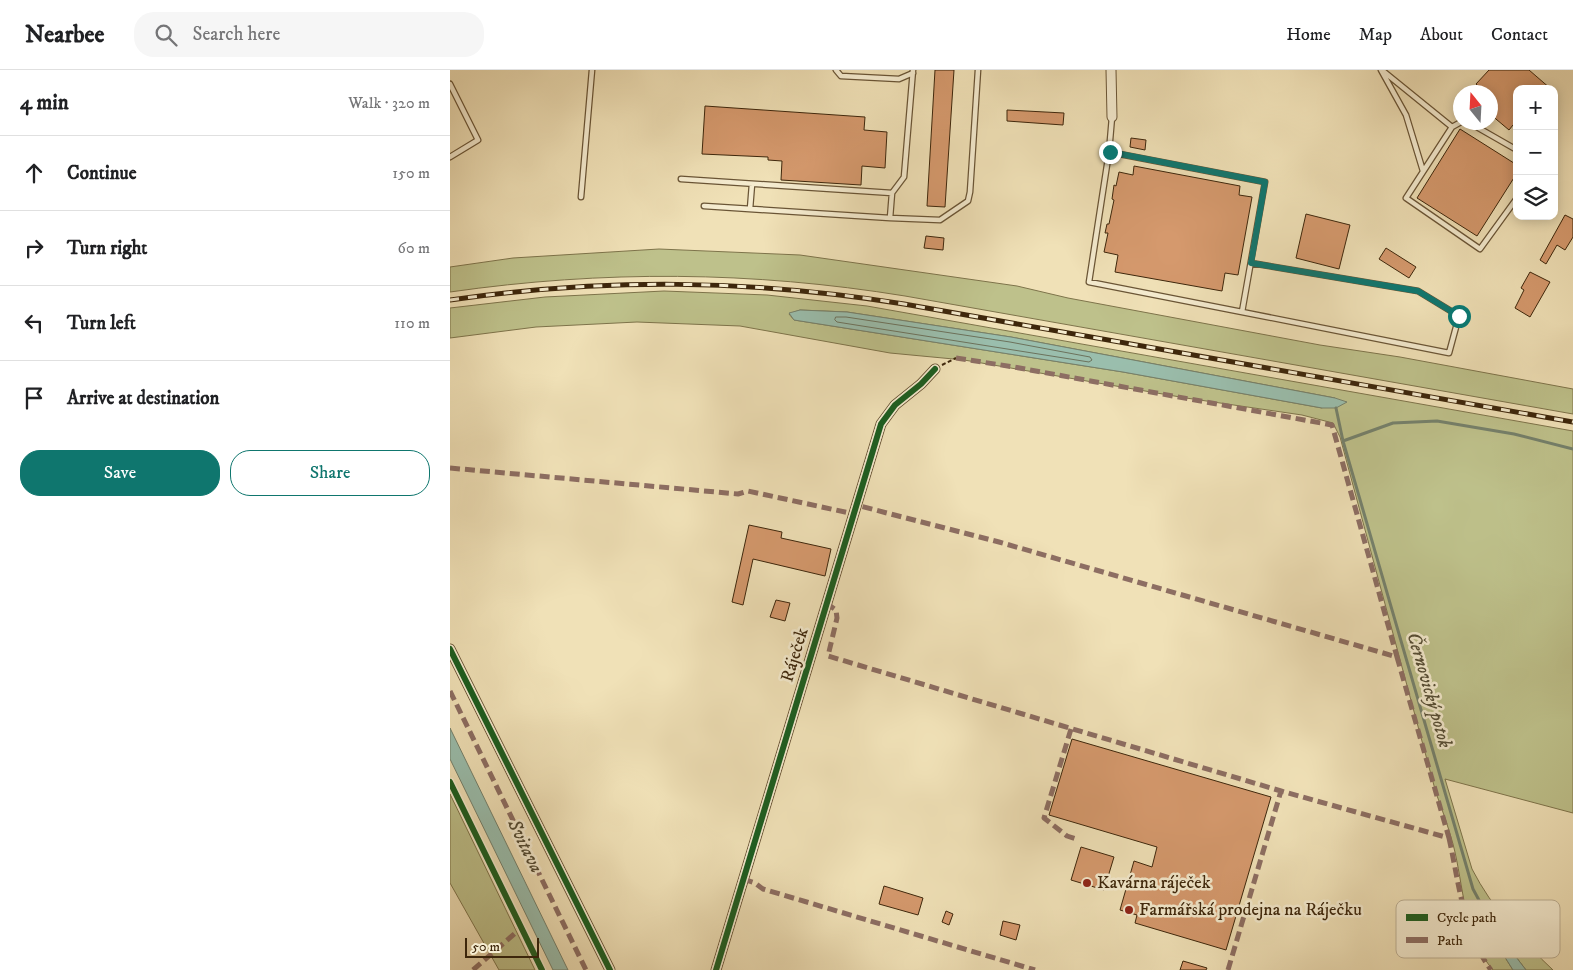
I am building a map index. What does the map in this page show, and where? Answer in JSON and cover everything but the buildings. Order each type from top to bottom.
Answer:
[{"type":"street","points":[[1111,70],[1112,118]]},
{"type":"street","name":"Ráječek","points":[[716,970],[881,424],[895,405],[921,384],[935,369]]},
{"type":"street","points":[[450,649],[610,970]]},
{"type":"lane","points":[[581,197],[592,70]]},
{"type":"lane","points":[[836,70],[842,76],[900,79],[913,72]]},
{"type":"lane","points":[[704,206],[940,220],[968,201],[978,70]]},
{"type":"lane","points":[[1381,70],[1452,127],[1406,198],[1480,249],[1513,204]]},
{"type":"lane","points":[[1381,70],[1406,115],[1423,171]]},
{"type":"lane","points":[[890,218],[892,193],[904,177],[913,72]]},
{"type":"lane","points":[[450,84],[478,140],[450,156]]},
{"type":"lane","points":[[1112,118],[1110,152],[1089,282],[1449,353],[1459,316],[1418,291],[1251,263]]},
{"type":"lane","points":[[1482,130],[1513,148]]},
{"type":"lane","points":[[1110,152],[1265,182],[1242,312]]},
{"type":"lane","points":[[680,179],[892,193]]},
{"type":"lane","points":[[750,209],[752,184]]},
{"type":"path","points":[[935,369],[956,358]]},
{"type":"green space","points":[[659,249],[800,255],[1017,286],[1068,298],[1320,345],[1400,357],[1573,389],[1573,414],[905,296],[848,288],[791,282],[678,276],[564,280],[450,292],[450,267],[513,258]]},
{"type":"green space","points":[[664,291],[767,295],[867,306],[1573,431],[1573,813],[1445,779],[1472,869],[1491,900],[1464,900],[1453,844],[1436,793],[1340,437],[1333,423],[1302,415],[1186,398],[964,360],[890,353],[740,326],[637,322],[536,327],[450,338],[450,308],[545,297]],"holes":[[[800,310],[847,312],[1011,337],[1335,398],[1322,408],[1123,372],[794,320],[789,314]]]},
{"type":"green space","points":[[450,794],[535,970],[499,970],[450,883]]},
{"type":"green space","points":[[1484,958],[1505,958],[1513,970],[1493,970]]},
{"type":"green space","points":[[1517,958],[1541,958],[1553,970],[1526,970]]},
{"type":"water","points":[[800,310],[847,312],[1011,337],[1335,398],[1347,402],[1336,408],[1322,408],[1123,372],[794,320],[789,313]]},
{"type":"water","points":[[450,728],[568,970],[553,970],[450,759]]},
{"type":"water","points":[[1505,958],[1517,958],[1526,970],[1513,970]]},
{"type":"waterway","name":"Černovický potok","points":[[1336,408],[1343,441],[1473,889],[1479,900]]},
{"type":"waterway","points":[[1343,441],[1393,423],[1437,421],[1514,434],[1573,449]]},
{"type":"railway","points":[[450,300],[565,288],[677,284],[733,286],[846,296],[904,304],[1573,422]]},
{"type":"marked path","points":[[956,358],[1332,425],[1397,657]]},
{"type":"marked path","points":[[450,468],[738,494],[748,491],[854,514]]},
{"type":"marked path","points":[[826,603],[836,610],[837,618],[828,656],[1281,791],[1449,838],[1397,657],[999,542],[856,505]]},
{"type":"marked path","points":[[450,691],[586,970]]},
{"type":"marked path","points":[[1071,729],[1044,818],[1067,836],[1076,839]]},
{"type":"marked path","points":[[1228,970],[1281,791]]},
{"type":"marked path","points":[[1449,838],[1461,900]]},
{"type":"marked path","points":[[743,879],[755,883],[763,889],[1035,970]]},
{"type":"marked path","points":[[473,970],[521,928]]},
{"type":"marked path","points":[[1484,958],[1491,970]]},
{"type":"cycle path","points":[[716,970],[881,424],[895,405],[921,384],[935,369]]},
{"type":"cycle path","points":[[450,649],[610,970]]},
{"type":"cycle path","points":[[450,782],[542,970]]},
{"type":"place","name":"Kavárna ráječek","points":[[1087,883]]},
{"type":"place","name":"Farmářská prodejna na Ráječku","points":[[1129,910]]},
{"type":"route","points":[[1110,152],[1265,182],[1251,263],[1418,291],[1459,316]]},
{"type":"water label","name":"Svitava","points":[[525,846]]}]
